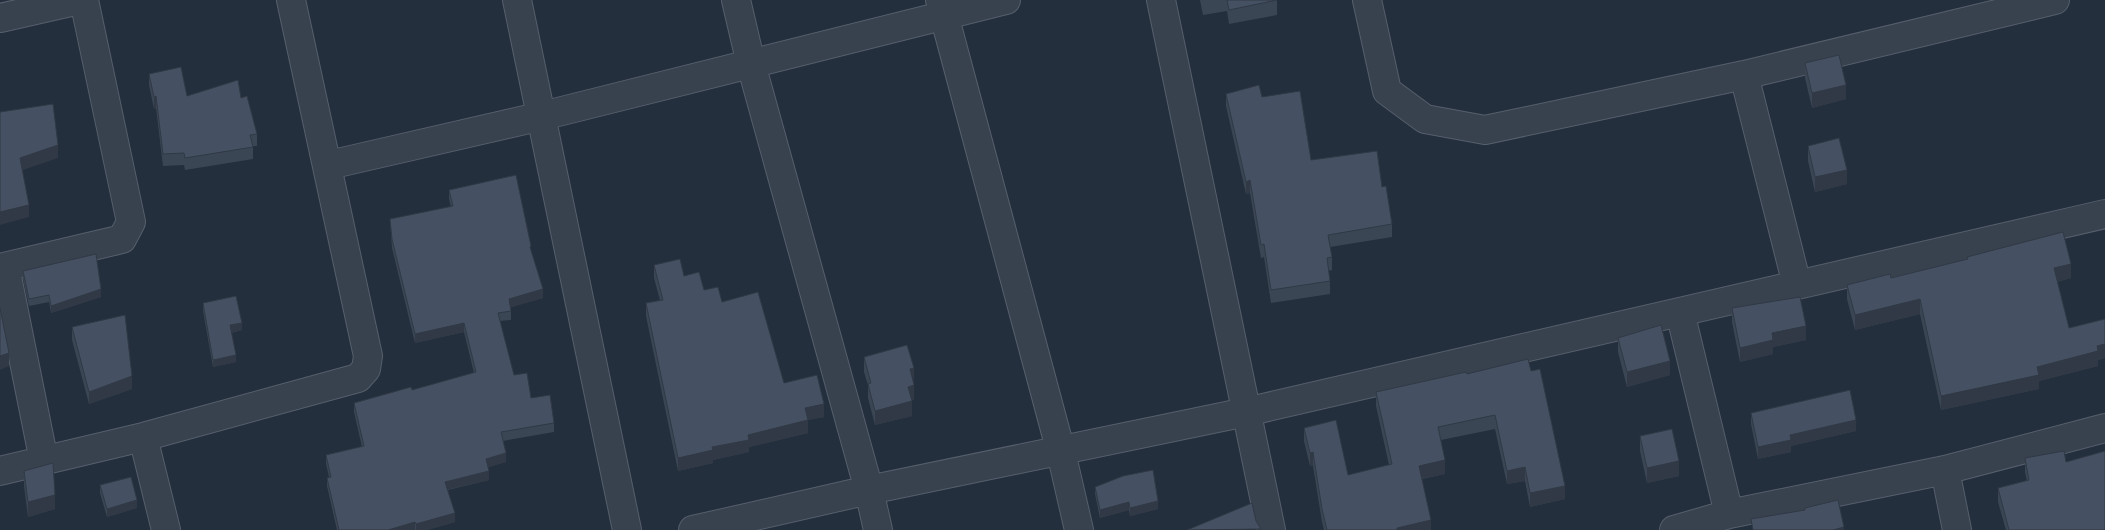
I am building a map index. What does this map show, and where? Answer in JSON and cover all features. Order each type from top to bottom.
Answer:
[{"type":"street","points":[[0,18],[78,0]]},
{"type":"street","points":[[44,461],[2,268],[122,239],[131,222],[84,0]]},
{"type":"street","points":[[0,471],[143,436],[358,378],[366,369],[368,356],[291,0]]},
{"type":"street","points":[[517,0],[627,530]]},
{"type":"street","points":[[736,0],[751,64],[869,490],[878,530]]},
{"type":"street","points":[[328,165],[542,116],[751,64],[941,8],[1006,0]]},
{"type":"street","points":[[1161,0],[1271,530]]},
{"type":"street","points":[[1367,0],[1387,91],[1426,119],[1486,130],[1744,75],[2015,4],[2056,0]]},
{"type":"street","points":[[941,8],[1060,452],[1079,530]]},
{"type":"street","points":[[1744,75],[1797,285]]},
{"type":"street","points":[[693,530],[869,490],[1246,412],[2105,214]]},
{"type":"street","points":[[1680,312],[1729,514]]},
{"type":"street","points":[[1674,530],[1729,514],[1945,470],[2105,428]]},
{"type":"street","points":[[143,436],[166,530]]},
{"type":"street","points":[[1945,470],[1957,530]]},
{"type":"building","points":[[1227,0],[1277,0],[1229,10]]},
{"type":"building","points":[[1839,55],[1846,85],[1812,93],[1805,63]]},
{"type":"building","points":[[181,67],[187,96],[238,80],[241,98],[247,96],[257,134],[250,135],[253,147],[185,158],[184,153],[163,154],[156,96],[154,97],[149,74]]},
{"type":"building","points":[[1259,85],[1262,97],[1300,91],[1311,160],[1377,151],[1382,187],[1386,186],[1392,224],[1328,235],[1332,257],[1327,258],[1330,281],[1271,290],[1264,244],[1261,245],[1250,180],[1246,182],[1226,94]]},
{"type":"building","points":[[53,104],[58,145],[20,158],[29,205],[0,212],[0,112]]},
{"type":"building","points":[[1839,138],[1847,170],[1815,177],[1808,146]]},
{"type":"building","points":[[516,175],[530,247],[543,289],[509,299],[511,311],[498,313],[514,375],[527,373],[531,398],[550,395],[554,423],[501,432],[506,453],[486,459],[489,471],[445,482],[455,513],[388,530],[339,530],[327,478],[331,477],[326,455],[364,446],[354,403],[411,387],[412,390],[476,372],[464,323],[415,334],[392,239],[390,219],[453,206],[449,190]]},
{"type":"building","points":[[2063,232],[2071,264],[2054,268],[2069,328],[2105,319],[2105,344],[2097,346],[2098,351],[2037,367],[2039,375],[1941,396],[1920,299],[1855,315],[1847,285],[1890,274],[1891,278],[1968,259],[1967,257]]},
{"type":"building","points":[[96,254],[101,289],[51,306],[49,295],[29,299],[23,271]]},
{"type":"building","points":[[680,259],[684,276],[699,272],[704,290],[718,287],[722,302],[758,292],[784,383],[817,375],[824,404],[805,408],[808,420],[748,435],[749,440],[712,447],[713,450],[678,458],[646,303],[663,300],[654,265]]},
{"type":"building","points":[[236,296],[242,323],[230,325],[236,355],[213,360],[203,303]]},
{"type":"building","points":[[1800,297],[1806,326],[1772,333],[1773,340],[1740,348],[1732,308]]},
{"type":"building","points":[[0,308],[9,353],[0,356]]},
{"type":"building","points":[[125,315],[132,376],[89,392],[72,327]]},
{"type":"building","points":[[1661,325],[1670,361],[1627,372],[1618,338]]},
{"type":"building","points":[[907,345],[914,368],[910,369],[914,385],[908,387],[912,401],[875,411],[868,384],[871,383],[864,357]]},
{"type":"building","points":[[1528,359],[1531,371],[1540,369],[1565,486],[1530,493],[1525,467],[1507,471],[1495,415],[1438,427],[1445,460],[1419,466],[1431,520],[1397,528],[1397,530],[1327,530],[1313,452],[1310,453],[1304,428],[1336,420],[1348,475],[1392,464],[1376,392],[1466,372],[1467,374]]},
{"type":"building","points":[[1850,390],[1856,420],[1790,435],[1791,440],[1758,447],[1751,413]]},
{"type":"building","points":[[1672,429],[1679,461],[1647,468],[1640,436]]},
{"type":"building","points":[[2064,451],[2066,462],[2105,451],[2105,530],[2009,530],[1998,488],[2029,480],[2025,458]]},
{"type":"building","points":[[53,463],[55,495],[28,502],[24,471]]},
{"type":"building","points":[[1153,470],[1158,501],[1130,508],[1129,502],[1100,510],[1095,487],[1123,476]]},
{"type":"building","points":[[131,477],[137,500],[107,509],[100,485]]},
{"type":"building","points":[[1838,500],[1844,527],[1833,530],[1753,530],[1751,519],[1805,510],[1805,508]]},
{"type":"building","points":[[1252,503],[1256,521],[1261,529],[1187,530]]}]
